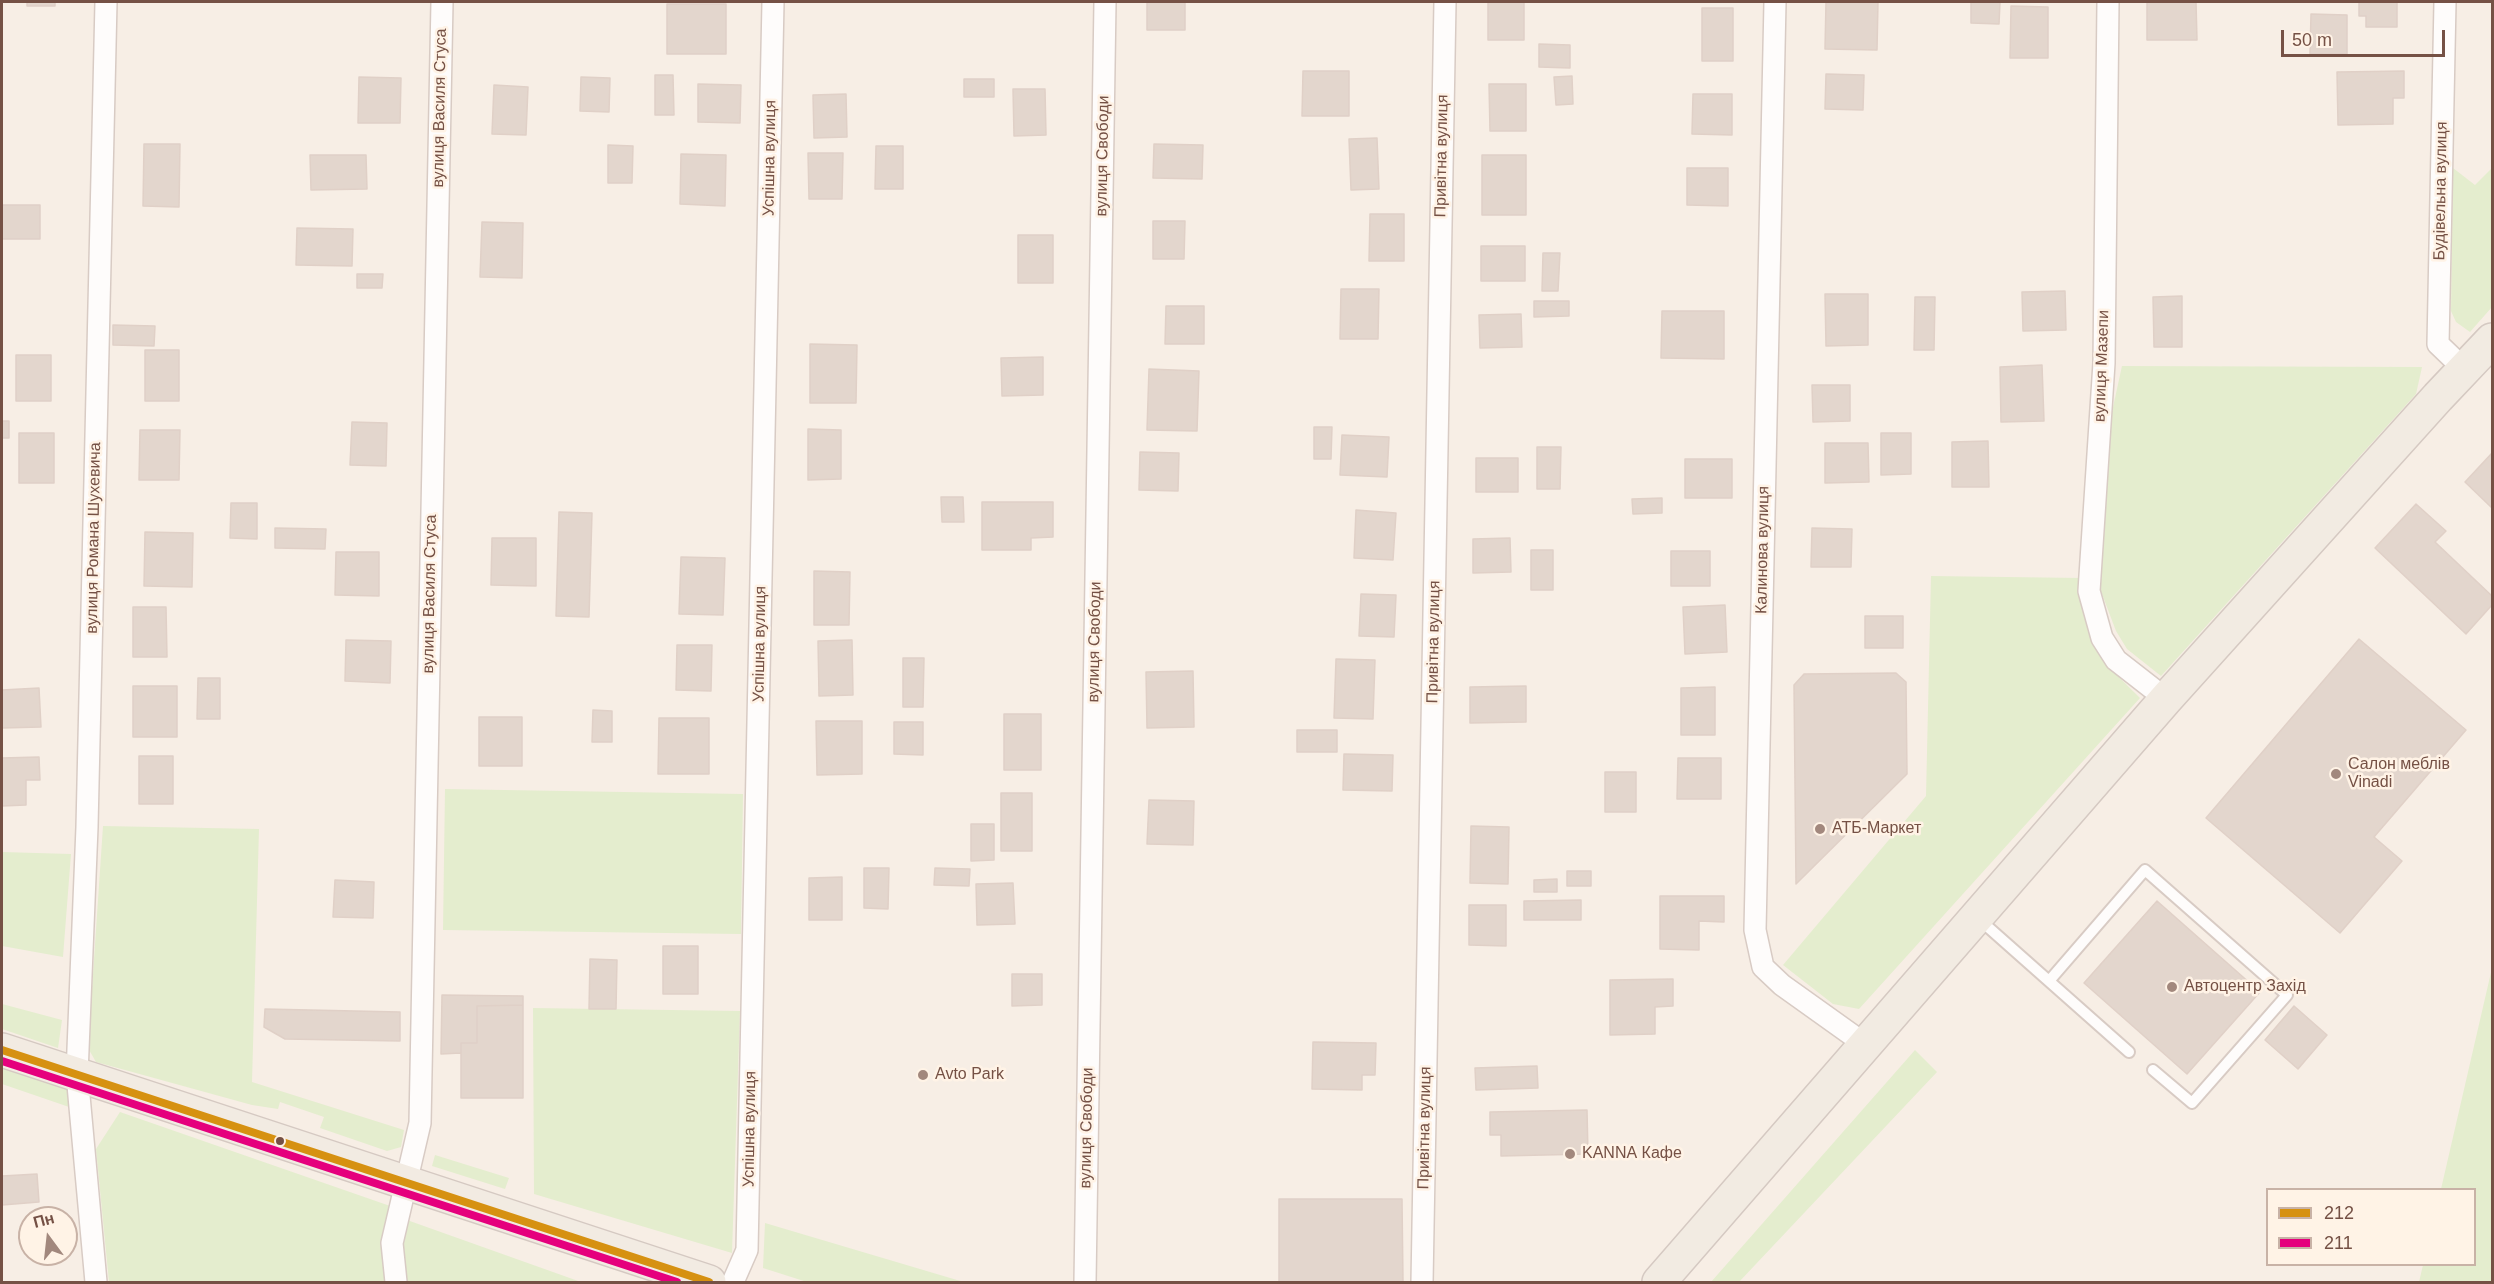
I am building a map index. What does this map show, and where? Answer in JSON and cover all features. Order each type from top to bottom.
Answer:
[{"type":"main road","points":[[1659,1282],[2166,699],[2464,369],[2493,340]]},
{"type":"main road","points":[[2,1050],[407,1185],[709,1282]]},
{"type":"street","name":"вулиця Романа Шухевича","points":[[96,1282],[77,1074],[87,827],[106,2]]},
{"type":"street","name":"вулиця Василя Стуса","points":[[396,1282],[392,1244],[420,1123],[442,2]]},
{"type":"street","name":"Успішна вулиця","points":[[733,1282],[747,1250],[773,2]]},
{"type":"street","name":"вулиця Свободи","points":[[1085,1282],[1105,2]]},
{"type":"street","name":"Привітна вулиця","points":[[1422,1282],[1445,2]]},
{"type":"street","name":"Калинова вулиця","points":[[1775,2],[1755,930],[1763,967],[1782,985],[1866,1045]]},
{"type":"street","name":"вулиця Мазепи","points":[[2108,2],[2104,363],[2089,591],[2102,638],[2116,660],[2166,699]]},
{"type":"street","name":"Будівельна вулиця","points":[[2445,2],[2438,344],[2464,369]]},
{"type":"lane","points":[[2049,981],[2145,870],[2287,995],[2192,1103],[2154,1070]]},
{"type":"lane","points":[[1977,917],[2129,1052]]},
{"type":"green space","points":[[2453,168],[2475,185],[2492,168],[2492,307],[2470,332],[2456,322],[2451,311]]},
{"type":"green space","points":[[2122,366],[2422,367],[2416,394],[2161,676],[2127,649],[2116,631],[2099,586],[2108,430]]},
{"type":"green space","points":[[1931,576],[2082,578],[2081,604],[2095,644],[2107,663],[2140,698],[1859,1009],[1833,1004],[1783,965],[1926,796]]},
{"type":"green space","points":[[445,789],[743,794],[741,934],[443,930]]},
{"type":"green space","points":[[103,826],[259,829],[252,1082],[404,1130],[401,1147],[387,1151],[320,1128],[324,1117],[280,1102],[278,1109],[252,1105],[96,1062],[88,1048]]},
{"type":"green space","points":[[2,852],[71,854],[63,957],[2,946]]},
{"type":"green space","points":[[2492,968],[2492,1282],[2419,1282],[2423,1266],[2476,1266],[2476,1188],[2441,1188]]},
{"type":"green space","points":[[2,1004],[62,1020],[58,1048],[2,1029]]},
{"type":"green space","points":[[533,1008],[740,1011],[732,1253],[534,1194]]},
{"type":"green space","points":[[1915,1050],[1937,1072],[1739,1282],[1711,1282]]},
{"type":"green space","points":[[2,1067],[70,1090],[72,1108],[2,1084]]},
{"type":"green space","points":[[120,1112],[393,1207],[387,1282],[109,1282],[96,1149]]},
{"type":"green space","points":[[435,1155],[509,1178],[505,1189],[432,1166]]},
{"type":"green space","points":[[407,1220],[581,1282],[405,1282],[400,1244]]},
{"type":"green space","points":[[765,1223],[965,1282],[807,1282],[763,1268]]},
{"type":"building","points":[[27,2],[55,2],[55,6],[27,6]]},
{"type":"building","points":[[1147,2],[1185,2],[1185,30],[1147,30]]},
{"type":"building","points":[[1488,2],[1524,2],[1524,40],[1488,40]]},
{"type":"building","points":[[1826,2],[1878,2],[1877,50],[1825,49]]},
{"type":"building","points":[[1971,2],[2000,2],[1999,24],[1971,23]]},
{"type":"building","points":[[2147,2],[2196,2],[2197,40],[2147,40]]},
{"type":"building","points":[[2359,2],[2397,2],[2397,27],[2366,27],[2366,16],[2359,16]]},
{"type":"building","points":[[667,4],[726,4],[726,54],[667,54]]},
{"type":"building","points":[[2011,6],[2048,7],[2048,58],[2010,58]]},
{"type":"building","points":[[1702,8],[1733,8],[1733,61],[1702,61]]},
{"type":"building","points":[[2311,14],[2347,15],[2347,54],[2310,54]]},
{"type":"building","points":[[1539,44],[1570,45],[1570,68],[1539,67]]},
{"type":"building","points":[[1303,71],[1349,71],[1349,116],[1302,116]]},
{"type":"building","points":[[2404,71],[2404,98],[2393,98],[2393,124],[2338,125],[2337,72]]},
{"type":"building","points":[[1826,74],[1864,75],[1863,110],[1825,109]]},
{"type":"building","points":[[655,75],[673,75],[674,115],[655,115]]},
{"type":"building","points":[[1572,76],[1573,104],[1556,105],[1554,77]]},
{"type":"building","points":[[359,77],[401,78],[400,123],[358,123]]},
{"type":"building","points":[[581,77],[610,78],[609,112],[580,111]]},
{"type":"building","points":[[964,79],[994,79],[994,97],[964,97]]},
{"type":"building","points":[[698,84],[741,85],[740,123],[698,122]]},
{"type":"building","points":[[1489,84],[1526,84],[1526,131],[1490,131]]},
{"type":"building","points":[[494,85],[528,87],[526,135],[492,134]]},
{"type":"building","points":[[1013,89],[1045,89],[1046,135],[1014,136]]},
{"type":"building","points":[[846,94],[847,137],[814,138],[813,95]]},
{"type":"building","points":[[1693,94],[1732,94],[1732,135],[1692,134]]},
{"type":"building","points":[[1377,138],[1379,189],[1351,190],[1349,139]]},
{"type":"building","points":[[144,144],[180,144],[179,207],[143,206]]},
{"type":"building","points":[[1154,144],[1203,145],[1202,179],[1153,178]]},
{"type":"building","points":[[608,145],[633,146],[632,183],[608,183]]},
{"type":"building","points":[[876,146],[903,146],[903,189],[875,189]]},
{"type":"building","points":[[808,153],[843,153],[842,199],[809,199]]},
{"type":"building","points":[[681,154],[726,155],[725,206],[680,204]]},
{"type":"building","points":[[310,155],[366,155],[367,189],[311,190]]},
{"type":"building","points":[[1482,155],[1526,155],[1526,215],[1482,215]]},
{"type":"building","points":[[1687,168],[1728,168],[1728,206],[1687,205]]},
{"type":"building","points":[[2,205],[40,205],[40,239],[2,239]]},
{"type":"building","points":[[1370,214],[1404,214],[1404,261],[1369,261]]},
{"type":"building","points":[[1153,221],[1185,221],[1184,259],[1153,259]]},
{"type":"building","points":[[482,222],[523,223],[522,278],[480,277]]},
{"type":"building","points":[[297,228],[353,229],[352,266],[296,265]]},
{"type":"building","points":[[1018,235],[1053,235],[1053,283],[1018,283]]},
{"type":"building","points":[[1481,246],[1525,246],[1525,281],[1481,281]]},
{"type":"building","points":[[1543,253],[1560,253],[1558,291],[1542,291]]},
{"type":"building","points":[[357,274],[383,274],[382,288],[357,288]]},
{"type":"building","points":[[1341,289],[1379,289],[1378,339],[1340,339]]},
{"type":"building","points":[[2065,291],[2066,330],[2023,331],[2022,292]]},
{"type":"building","points":[[1825,294],[1868,294],[1868,345],[1826,346]]},
{"type":"building","points":[[2182,296],[2182,347],[2154,347],[2153,297]]},
{"type":"building","points":[[1915,297],[1935,297],[1934,350],[1914,350]]},
{"type":"building","points":[[1534,301],[1569,301],[1569,316],[1534,317]]},
{"type":"building","points":[[1166,306],[1204,306],[1204,344],[1165,344]]},
{"type":"building","points":[[1662,311],[1724,311],[1724,359],[1661,358]]},
{"type":"building","points":[[1521,314],[1522,347],[1480,348],[1479,315]]},
{"type":"building","points":[[113,325],[155,326],[154,346],[113,345]]},
{"type":"building","points":[[810,344],[857,345],[856,403],[810,403]]},
{"type":"building","points":[[145,350],[179,350],[179,401],[145,401]]},
{"type":"building","points":[[16,355],[51,355],[51,401],[16,401]]},
{"type":"building","points":[[1043,357],[1043,395],[1002,396],[1001,358]]},
{"type":"building","points":[[2042,365],[2044,421],[2001,422],[2000,367]]},
{"type":"building","points":[[1149,369],[1199,371],[1197,431],[1147,430]]},
{"type":"building","points":[[1812,385],[1850,385],[1850,421],[1813,422]]},
{"type":"building","points":[[2,421],[9,421],[9,438],[2,438]]},
{"type":"building","points":[[352,422],[387,423],[386,466],[350,465]]},
{"type":"building","points":[[1314,427],[1332,427],[1331,459],[1314,459]]},
{"type":"building","points":[[808,429],[841,430],[841,479],[808,480]]},
{"type":"building","points":[[140,430],[180,430],[179,480],[139,480]]},
{"type":"building","points":[[19,433],[54,433],[54,483],[19,483]]},
{"type":"building","points":[[1881,433],[1911,433],[1911,474],[1881,475]]},
{"type":"building","points":[[1342,435],[1389,437],[1387,477],[1340,475]]},
{"type":"building","points":[[1988,441],[1989,487],[1952,487],[1952,442]]},
{"type":"building","points":[[1825,443],[1868,443],[1869,482],[1825,483]]},
{"type":"building","points":[[1537,447],[1561,447],[1560,489],[1537,489]]},
{"type":"building","points":[[1140,452],[1179,453],[1178,491],[1139,490]]},
{"type":"building","points":[[2492,453],[2492,508],[2465,482]]},
{"type":"building","points":[[1476,458],[1518,458],[1518,492],[1476,492]]},
{"type":"building","points":[[1685,459],[1732,459],[1732,498],[1685,498]]},
{"type":"building","points":[[941,497],[963,497],[964,522],[942,522]]},
{"type":"building","points":[[1662,498],[1662,513],[1633,514],[1632,499]]},
{"type":"building","points":[[982,502],[1053,502],[1053,537],[1031,538],[1031,550],[982,550]]},
{"type":"building","points":[[231,503],[257,503],[257,539],[230,538]]},
{"type":"building","points":[[2416,504],[2446,531],[2435,542],[2492,596],[2492,605],[2466,634],[2375,548]]},
{"type":"building","points":[[1356,510],[1396,513],[1393,560],[1354,558]]},
{"type":"building","points":[[559,512],[592,513],[589,617],[556,616]]},
{"type":"building","points":[[275,528],[326,529],[325,549],[275,548]]},
{"type":"building","points":[[1812,528],[1852,529],[1851,567],[1811,567]]},
{"type":"building","points":[[145,532],[193,533],[192,587],[144,586]]},
{"type":"building","points":[[492,538],[536,538],[536,586],[491,585]]},
{"type":"building","points":[[1510,538],[1511,572],[1473,573],[1473,539]]},
{"type":"building","points":[[1531,550],[1553,550],[1553,590],[1531,590]]},
{"type":"building","points":[[1671,551],[1710,551],[1710,586],[1671,586]]},
{"type":"building","points":[[336,552],[379,552],[379,596],[335,595]]},
{"type":"building","points":[[681,557],[725,558],[723,615],[679,614]]},
{"type":"building","points":[[814,571],[850,572],[849,625],[814,625]]},
{"type":"building","points":[[1361,594],[1396,595],[1394,637],[1359,636]]},
{"type":"building","points":[[1725,605],[1727,652],[1685,654],[1683,607]]},
{"type":"building","points":[[133,607],[166,607],[167,657],[133,657]]},
{"type":"building","points":[[1865,616],[1903,616],[1903,648],[1865,648]]},
{"type":"building","name":"Салон меблів Vinadi","points":[[2359,639],[2466,730],[2374,837],[2402,861],[2340,933],[2206,818]]},
{"type":"building","points":[[346,640],[391,641],[390,683],[345,681]]},
{"type":"building","points":[[852,640],[853,695],[819,696],[818,641]]},
{"type":"building","points":[[677,645],[712,645],[711,691],[676,690]]},
{"type":"building","points":[[903,658],[924,658],[923,707],[903,707]]},
{"type":"building","points":[[1336,659],[1375,660],[1373,719],[1334,718]]},
{"type":"building","points":[[1193,671],[1194,727],[1147,728],[1146,672]]},
{"type":"building","points":[[1896,673],[1906,682],[1907,774],[1796,884],[1794,685],[1804,674]]},
{"type":"building","points":[[198,678],[220,678],[220,719],[197,719]]},
{"type":"building","points":[[133,686],[177,686],[177,737],[133,737]]},
{"type":"building","points":[[1526,686],[1526,722],[1470,723],[1470,687]]},
{"type":"building","points":[[1715,687],[1715,735],[1681,735],[1681,688]]},
{"type":"building","points":[[39,688],[41,727],[2,728],[2,690]]},
{"type":"building","points":[[593,710],[612,711],[612,742],[592,742]]},
{"type":"building","points":[[1004,714],[1041,714],[1041,770],[1004,770]]},
{"type":"building","points":[[479,717],[522,717],[522,766],[479,766]]},
{"type":"building","points":[[659,718],[709,718],[709,774],[658,774]]},
{"type":"building","points":[[816,721],[862,721],[862,774],[817,775]]},
{"type":"building","points":[[894,722],[923,722],[923,755],[894,754]]},
{"type":"building","points":[[1297,730],[1337,730],[1337,752],[1297,752]]},
{"type":"building","points":[[1344,754],[1393,755],[1392,791],[1343,790]]},
{"type":"building","points":[[139,756],[173,756],[173,804],[139,804]]},
{"type":"building","points":[[39,757],[40,780],[26,780],[26,805],[2,806],[2,758]]},
{"type":"building","points":[[1678,758],[1721,758],[1721,799],[1677,799]]},
{"type":"building","points":[[1605,772],[1636,772],[1636,812],[1605,812]]},
{"type":"building","points":[[1001,793],[1032,793],[1032,851],[1001,851]]},
{"type":"building","points":[[1149,800],[1194,801],[1193,845],[1147,844]]},
{"type":"building","points":[[971,824],[994,824],[994,860],[971,861]]},
{"type":"building","points":[[1471,826],[1509,827],[1508,884],[1470,883]]},
{"type":"building","points":[[864,868],[889,868],[888,909],[864,908]]},
{"type":"building","points":[[935,868],[970,869],[969,886],[934,885]]},
{"type":"building","points":[[1567,871],[1591,871],[1591,886],[1567,886]]},
{"type":"building","points":[[842,877],[842,920],[809,920],[809,878]]},
{"type":"building","points":[[1557,879],[1557,892],[1534,892],[1534,880]]},
{"type":"building","points":[[335,880],[374,882],[373,918],[333,917]]},
{"type":"building","points":[[1013,883],[1015,924],[977,925],[976,884]]},
{"type":"building","points":[[1660,896],[1724,896],[1724,922],[1699,921],[1699,950],[1660,949]]},
{"type":"building","points":[[1581,900],[1581,920],[1524,920],[1524,901]]},
{"type":"building","name":"Автоцентр Захід","points":[[2157,901],[2260,992],[2187,1074],[2084,983]]},
{"type":"building","points":[[1469,905],[1506,905],[1506,946],[1469,945]]},
{"type":"building","points":[[663,946],[698,946],[698,994],[663,994]]},
{"type":"building","points":[[590,959],[617,960],[616,1009],[589,1009]]},
{"type":"building","points":[[1012,974],[1042,974],[1042,1005],[1012,1006]]},
{"type":"building","points":[[1673,979],[1673,1006],[1655,1007],[1655,1034],[1610,1035],[1610,980]]},
{"type":"building","points":[[442,995],[523,996],[523,1005],[477,1006],[477,1043],[461,1043],[461,1053],[441,1054]]},
{"type":"building","points":[[523,1005],[523,1098],[461,1098],[461,1043],[477,1043],[477,1006]]},
{"type":"building","points":[[2294,1006],[2327,1035],[2298,1069],[2265,1040]]},
{"type":"building","points":[[265,1009],[400,1012],[400,1041],[285,1039],[264,1027]]},
{"type":"building","points":[[1313,1042],[1376,1043],[1375,1075],[1362,1075],[1362,1090],[1312,1089]]},
{"type":"building","points":[[1537,1066],[1538,1088],[1476,1090],[1475,1068]]},
{"type":"building","points":[[1587,1110],[1588,1154],[1501,1156],[1501,1135],[1490,1135],[1490,1112]]},
{"type":"building","points":[[37,1174],[39,1202],[2,1205],[2,1176]]},
{"type":"building","points":[[1279,1199],[1402,1199],[1403,1282],[1279,1282]]},
{"type":"transit line","name":"212","points":[[2,1050],[709,1282]]},
{"type":"transit line","name":"211","points":[[2,1061],[677,1282]]},
{"type":"place","name":"Салон меблів Vinadi","points":[[2336,774]]},
{"type":"place","name":"АТБ-Маркет","points":[[1820,829]]},
{"type":"place","name":"Автоцентр Захід","points":[[2172,987]]},
{"type":"place","name":"Avto Park","points":[[923,1075]]},
{"type":"place","name":"KANNA Кафе","points":[[1570,1154]]}]
